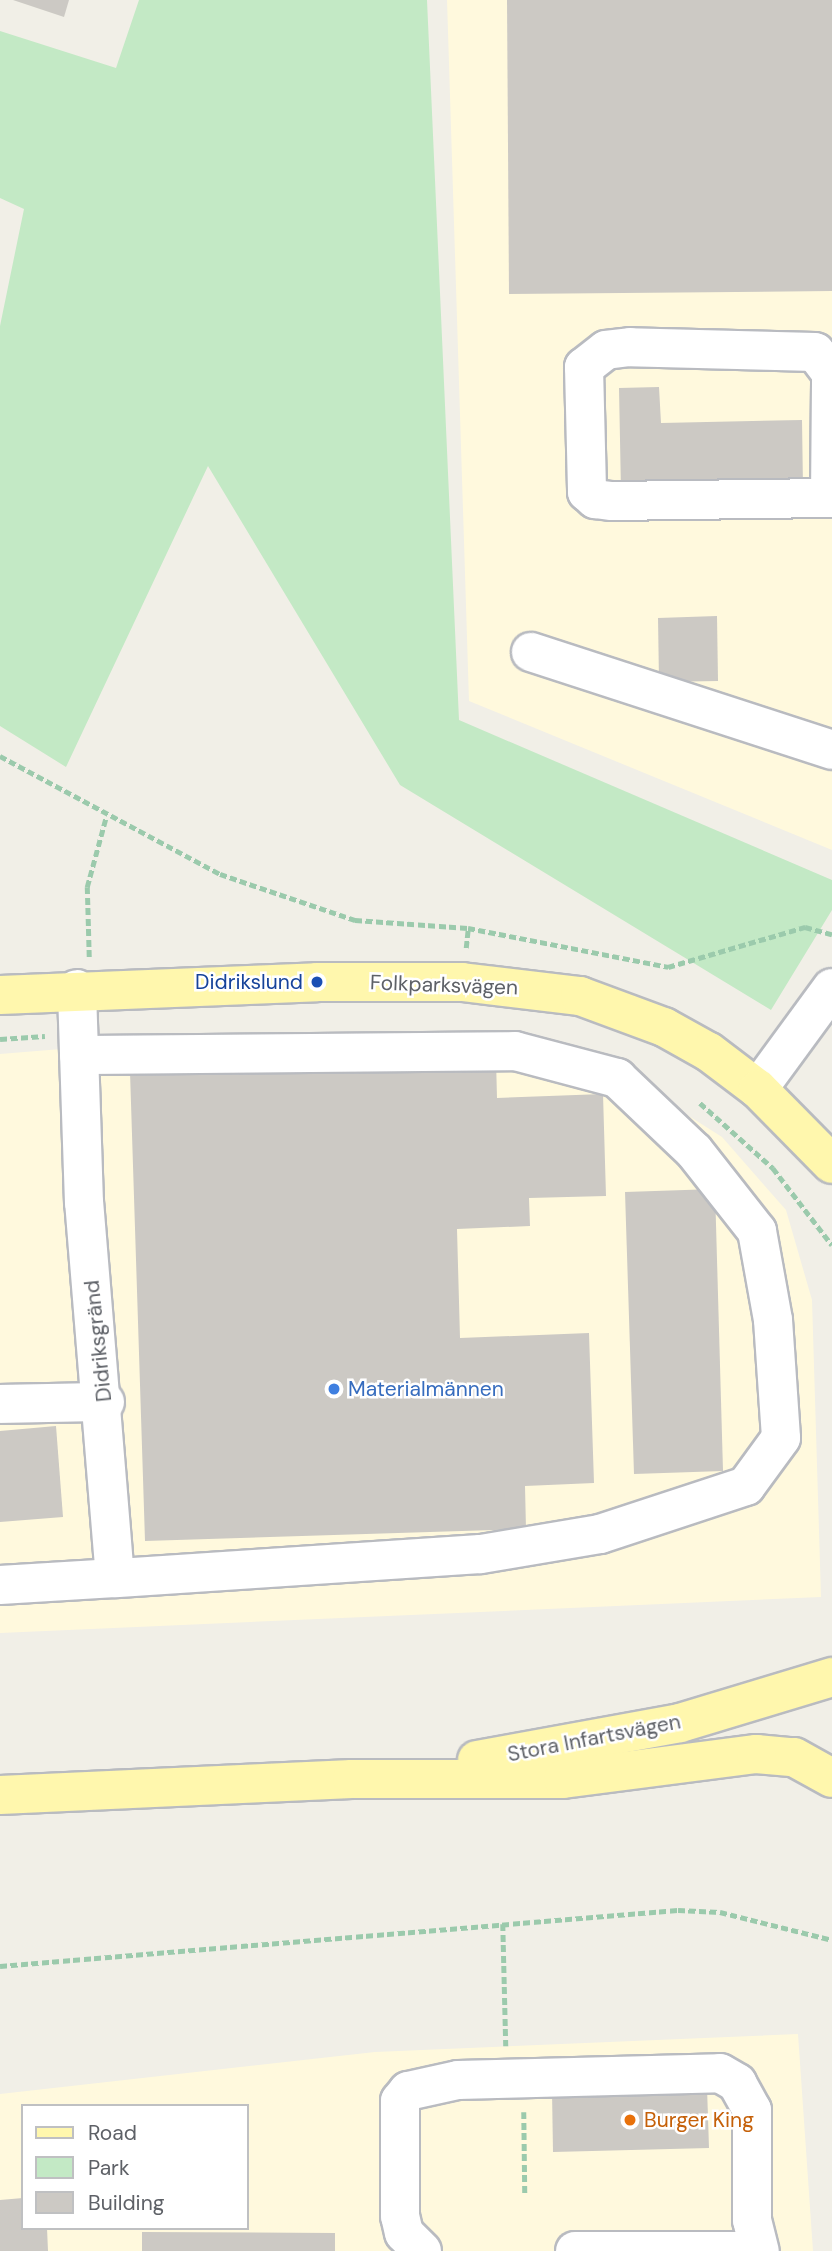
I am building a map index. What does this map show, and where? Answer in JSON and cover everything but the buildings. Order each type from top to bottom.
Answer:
[{"type":"main road","name":"Folkparksvägen","points":[[0,996],[77,989],[317,982],[519,986],[580,996],[654,1023],[758,1089],[832,1164]]},
{"type":"main road","name":"Stora Infartsvägen","points":[[352,1779],[680,1723],[832,1676]]},
{"type":"main road","points":[[832,1740],[832,1767]]},
{"type":"main road","name":"Stora Infartsvägen","points":[[0,1795],[352,1779],[563,1779],[756,1754],[794,1757],[832,1778]]},
{"type":"street","points":[[630,347],[814,352],[831,373],[831,498],[595,499],[587,492],[584,367],[606,350],[630,347]]},
{"type":"street","points":[[531,652],[832,750]]},
{"type":"street","points":[[758,1089],[832,988]]},
{"type":"street","name":"Didriksgränd","points":[[77,989],[83,1203],[105,1402],[115,1578]]},
{"type":"street","points":[[0,1586],[480,1554],[600,1534],[746,1486],[781,1438],[757,1231],[694,1151],[617,1078],[515,1051],[79,1055]]},
{"type":"street","points":[[0,1404],[105,1402]]},
{"type":"street","points":[[422,2251],[404,2233],[400,2216],[400,2101],[408,2091],[458,2080],[720,2073],[737,2083],[752,2110],[752,2220],[760,2251]]},
{"type":"street","points":[[575,2251],[735,2249]]},
{"type":"path","points":[[0,756],[106,817],[220,874],[355,920],[468,928],[668,967],[805,927],[832,934]]},
{"type":"path","points":[[77,989],[92,949],[87,887],[106,817]]},
{"type":"path","points":[[0,1966],[678,1909],[720,1912],[832,1940]]},
{"type":"shaded area","points":[[447,0],[832,0],[832,850],[469,701]]},
{"type":"shaded area","points":[[98,1046],[613,1068],[722,1137],[786,1210],[812,1300],[821,1597],[0,1633],[0,1054]]},
{"type":"shaded area","points":[[798,2034],[813,2251],[0,2251],[0,2094],[375,2052]]},
{"type":"green space","points":[[139,0],[427,0],[459,720],[832,880],[832,910],[771,1010],[400,785],[208,466],[66,767],[0,726],[0,326],[24,209],[0,198],[0,31],[116,68]]},
{"type":"place","name":"Didrikslund","points":[[317,982]]},
{"type":"place","name":"Materialmännen","points":[[334,1389]]},
{"type":"place","name":"Burger King","points":[[630,2120]]}]
